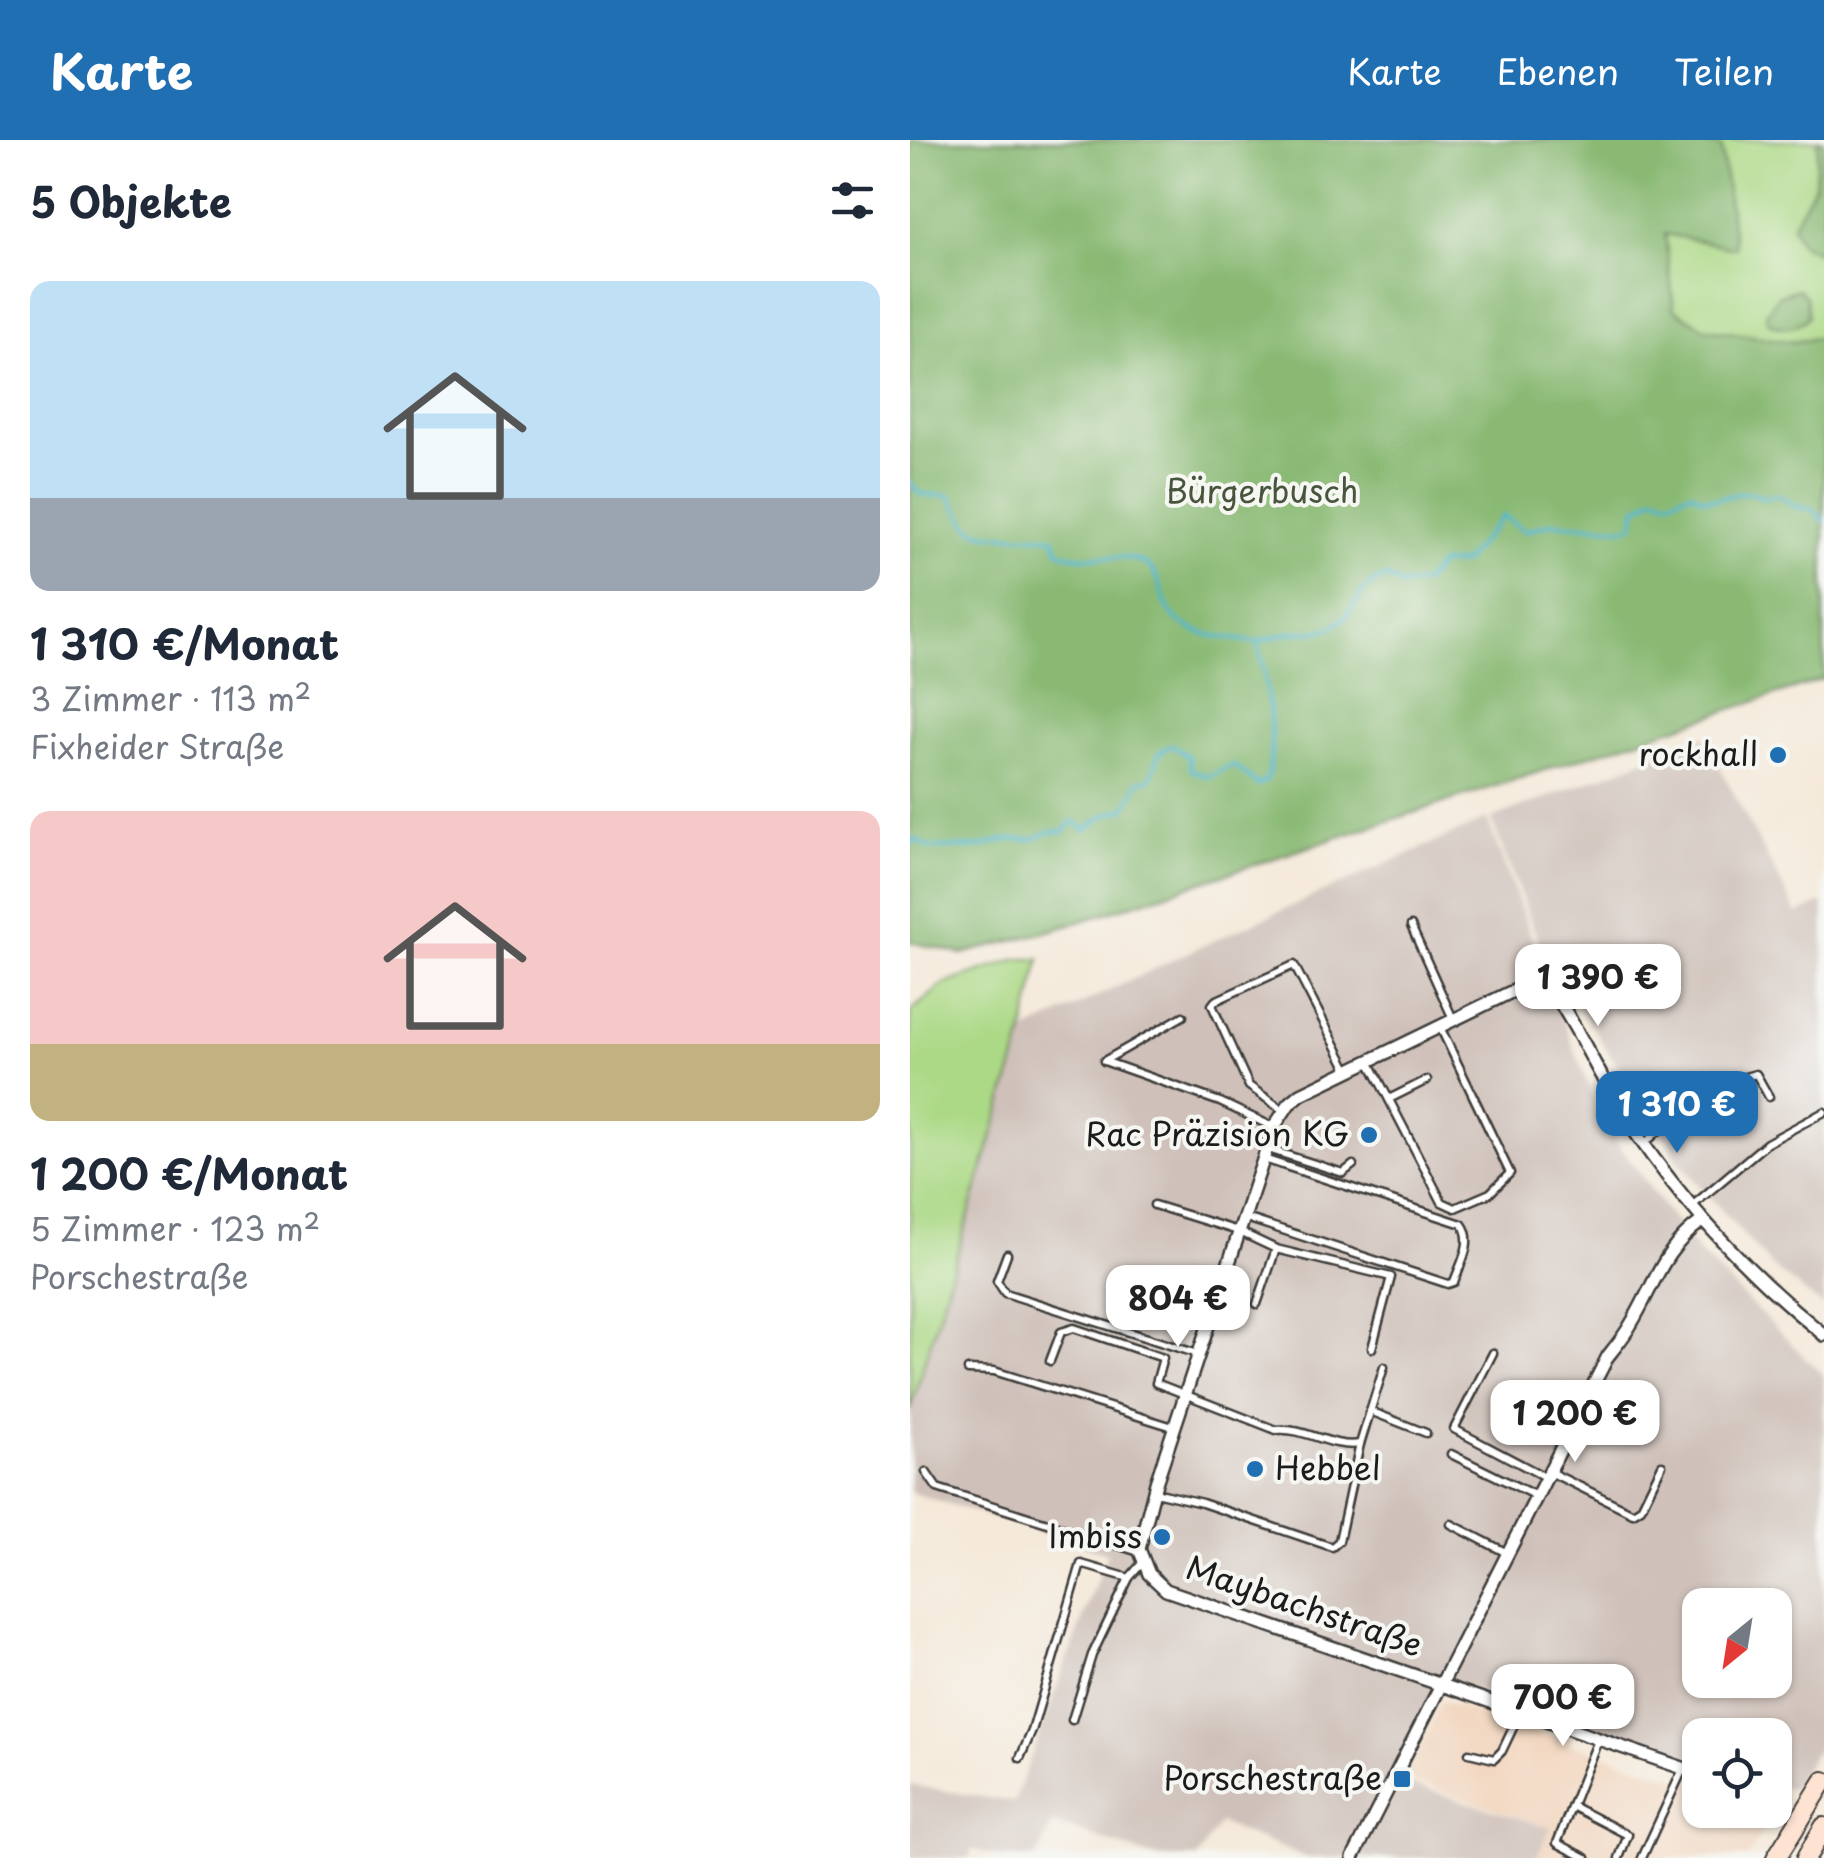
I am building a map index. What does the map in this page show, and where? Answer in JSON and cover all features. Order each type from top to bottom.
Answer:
[{"type":"main road","points":[[1776,1858],[1824,1781]]},
{"type":"main road","points":[[1806,1858],[1824,1827]]},
{"type":"street","points":[[1142,1557],[1154,1491],[1174,1428],[1274,1127],[1284,1111],[1301,1094],[1526,987],[1552,993],[1561,1004],[1622,1112],[1702,1221],[1784,1302],[1824,1335]]},
{"type":"street","points":[[1352,1858],[1547,1474],[1666,1255],[1702,1221]]},
{"type":"street","name":"Maybachstraße","points":[[1142,1557],[1149,1574],[1166,1590],[1682,1767]]},
{"type":"lane","points":[[1411,926],[1453,1019]]},
{"type":"lane","points":[[1284,1111],[1249,1086],[1212,1006],[1215,1000],[1294,965],[1349,1071]]},
{"type":"lane","points":[[1182,1016],[1104,1061],[1220,1102],[1274,1127]]},
{"type":"lane","points":[[1369,1060],[1442,1202],[1449,1207],[1462,1206],[1490,1193],[1510,1173],[1439,1026]]},
{"type":"lane","points":[[1644,1144],[1679,1112],[1751,1075],[1756,1074],[1769,1098]]},
{"type":"lane","points":[[1388,1099],[1427,1080]]},
{"type":"lane","points":[[1692,1207],[1767,1143],[1824,1112]]},
{"type":"lane","points":[[1265,1154],[1343,1172],[1354,1165]]},
{"type":"lane","points":[[1243,1217],[1448,1284],[1454,1282],[1459,1269],[1468,1232],[1462,1224],[1265,1154]]},
{"type":"lane","points":[[1154,1205],[1238,1232],[1276,1249],[1390,1277],[1372,1348]]},
{"type":"lane","points":[[1258,1304],[1276,1249]]},
{"type":"lane","points":[[1007,1254],[998,1282],[1005,1293],[1198,1354]]},
{"type":"lane","points":[[1050,1361],[1060,1332],[1074,1328],[1163,1358],[1156,1384],[1276,1430],[1292,1429],[1345,1446],[1360,1444]]},
{"type":"lane","points":[[1493,1353],[1454,1429],[1633,1513],[1641,1508],[1662,1464]]},
{"type":"lane","points":[[1154,1491],[1332,1547],[1339,1541],[1360,1444],[1384,1367]]},
{"type":"lane","points":[[968,1370],[994,1371],[1174,1428]]},
{"type":"lane","points":[[1370,1411],[1426,1434]]},
{"type":"lane","points":[[1452,1454],[1536,1496]]},
{"type":"lane","points":[[926,1472],[937,1488],[1142,1557],[1092,1655],[1072,1720]]},
{"type":"lane","points":[[1451,1524],[1507,1553]]},
{"type":"lane","points":[[1020,1758],[1032,1731],[1080,1564],[1130,1578]]},
{"type":"lane","points":[[1469,1753],[1494,1759],[1521,1712]]},
{"type":"lane","points":[[1586,1858],[1557,1843],[1598,1739]]},
{"type":"lane","points":[[1642,1858],[1682,1772]]},
{"type":"lane","points":[[1572,1806],[1628,1835],[1620,1858]]},
{"type":"shaded area","points":[[1704,737],[1797,914],[1824,902],[1824,1307],[1772,1267],[1681,1165],[1578,1005],[1550,971],[1491,819]]},
{"type":"shaded area","points":[[1487,819],[1602,1122],[1695,1249],[1824,1376],[1824,1739],[1792,1787],[1792,1718],[1682,1718],[1682,1754],[1449,1681],[1403,1782],[1551,1828],[1536,1858],[1307,1858],[1219,1823],[1197,1858],[1156,1858],[1053,1823],[1036,1858],[1003,1858],[972,1849],[969,1858],[910,1858],[910,1785],[1014,1802],[1107,1553],[910,1492],[910,1410],[1024,1032],[1197,948]]},
{"type":"shaded area","points":[[1441,1701],[1682,1780],[1682,1828],[1764,1828],[1748,1858],[1536,1858],[1551,1828],[1407,1779]]},
{"type":"green space","name":"Bürgerbusch","points":[[910,140],[1698,140],[1721,147],[1735,248],[1665,234],[1674,309],[1706,329],[1792,342],[1824,337],[1824,679],[1057,929],[962,954],[910,942]]},
{"type":"green space","points":[[1698,140],[1818,140],[1815,184],[1792,226],[1801,244],[1824,255],[1824,337],[1792,342],[1705,329],[1674,309],[1664,233],[1734,248],[1721,148]]},
{"type":"green space","points":[[1818,140],[1824,140],[1824,255],[1801,244],[1792,226],[1815,184]]},
{"type":"green space","points":[[1798,289],[1806,297],[1808,317],[1789,327],[1769,323],[1766,314],[1778,296]]},
{"type":"green space","points":[[1018,959],[1040,959],[1024,1032],[910,1410],[910,1012],[944,984]]},
{"type":"waterway","points":[[910,482],[920,494],[949,496],[966,522],[981,532],[1054,538],[1059,551],[1069,555],[1124,557],[1144,563],[1159,582],[1166,604],[1182,623],[1205,634],[1256,642]]},
{"type":"waterway","points":[[910,844],[914,839],[930,848],[980,847],[1003,840],[1034,839],[1051,831],[1063,832],[1074,821],[1085,830],[1107,814],[1126,809],[1139,781],[1151,779],[1159,753],[1172,745],[1189,757],[1191,770],[1209,777],[1233,765],[1258,785],[1267,780],[1271,730],[1257,642],[1336,625],[1368,586],[1386,577],[1402,586],[1424,583],[1440,564],[1463,563],[1503,516],[1525,531],[1551,523],[1626,528],[1634,524],[1636,509],[1655,496],[1670,500],[1691,492],[1715,499],[1743,493],[1764,498],[1779,495],[1797,507],[1813,509],[1824,521]]},
{"type":"place","name":"rockhall","points":[[1778,755]]},
{"type":"place","name":"Rac Präzision KG","points":[[1369,1135]]},
{"type":"place","name":"Hebbel","points":[[1255,1469]]},
{"type":"place","name":"Imbiss","points":[[1162,1537]]},
{"type":"place","name":"Porschestraße","points":[[1402,1779]]}]
